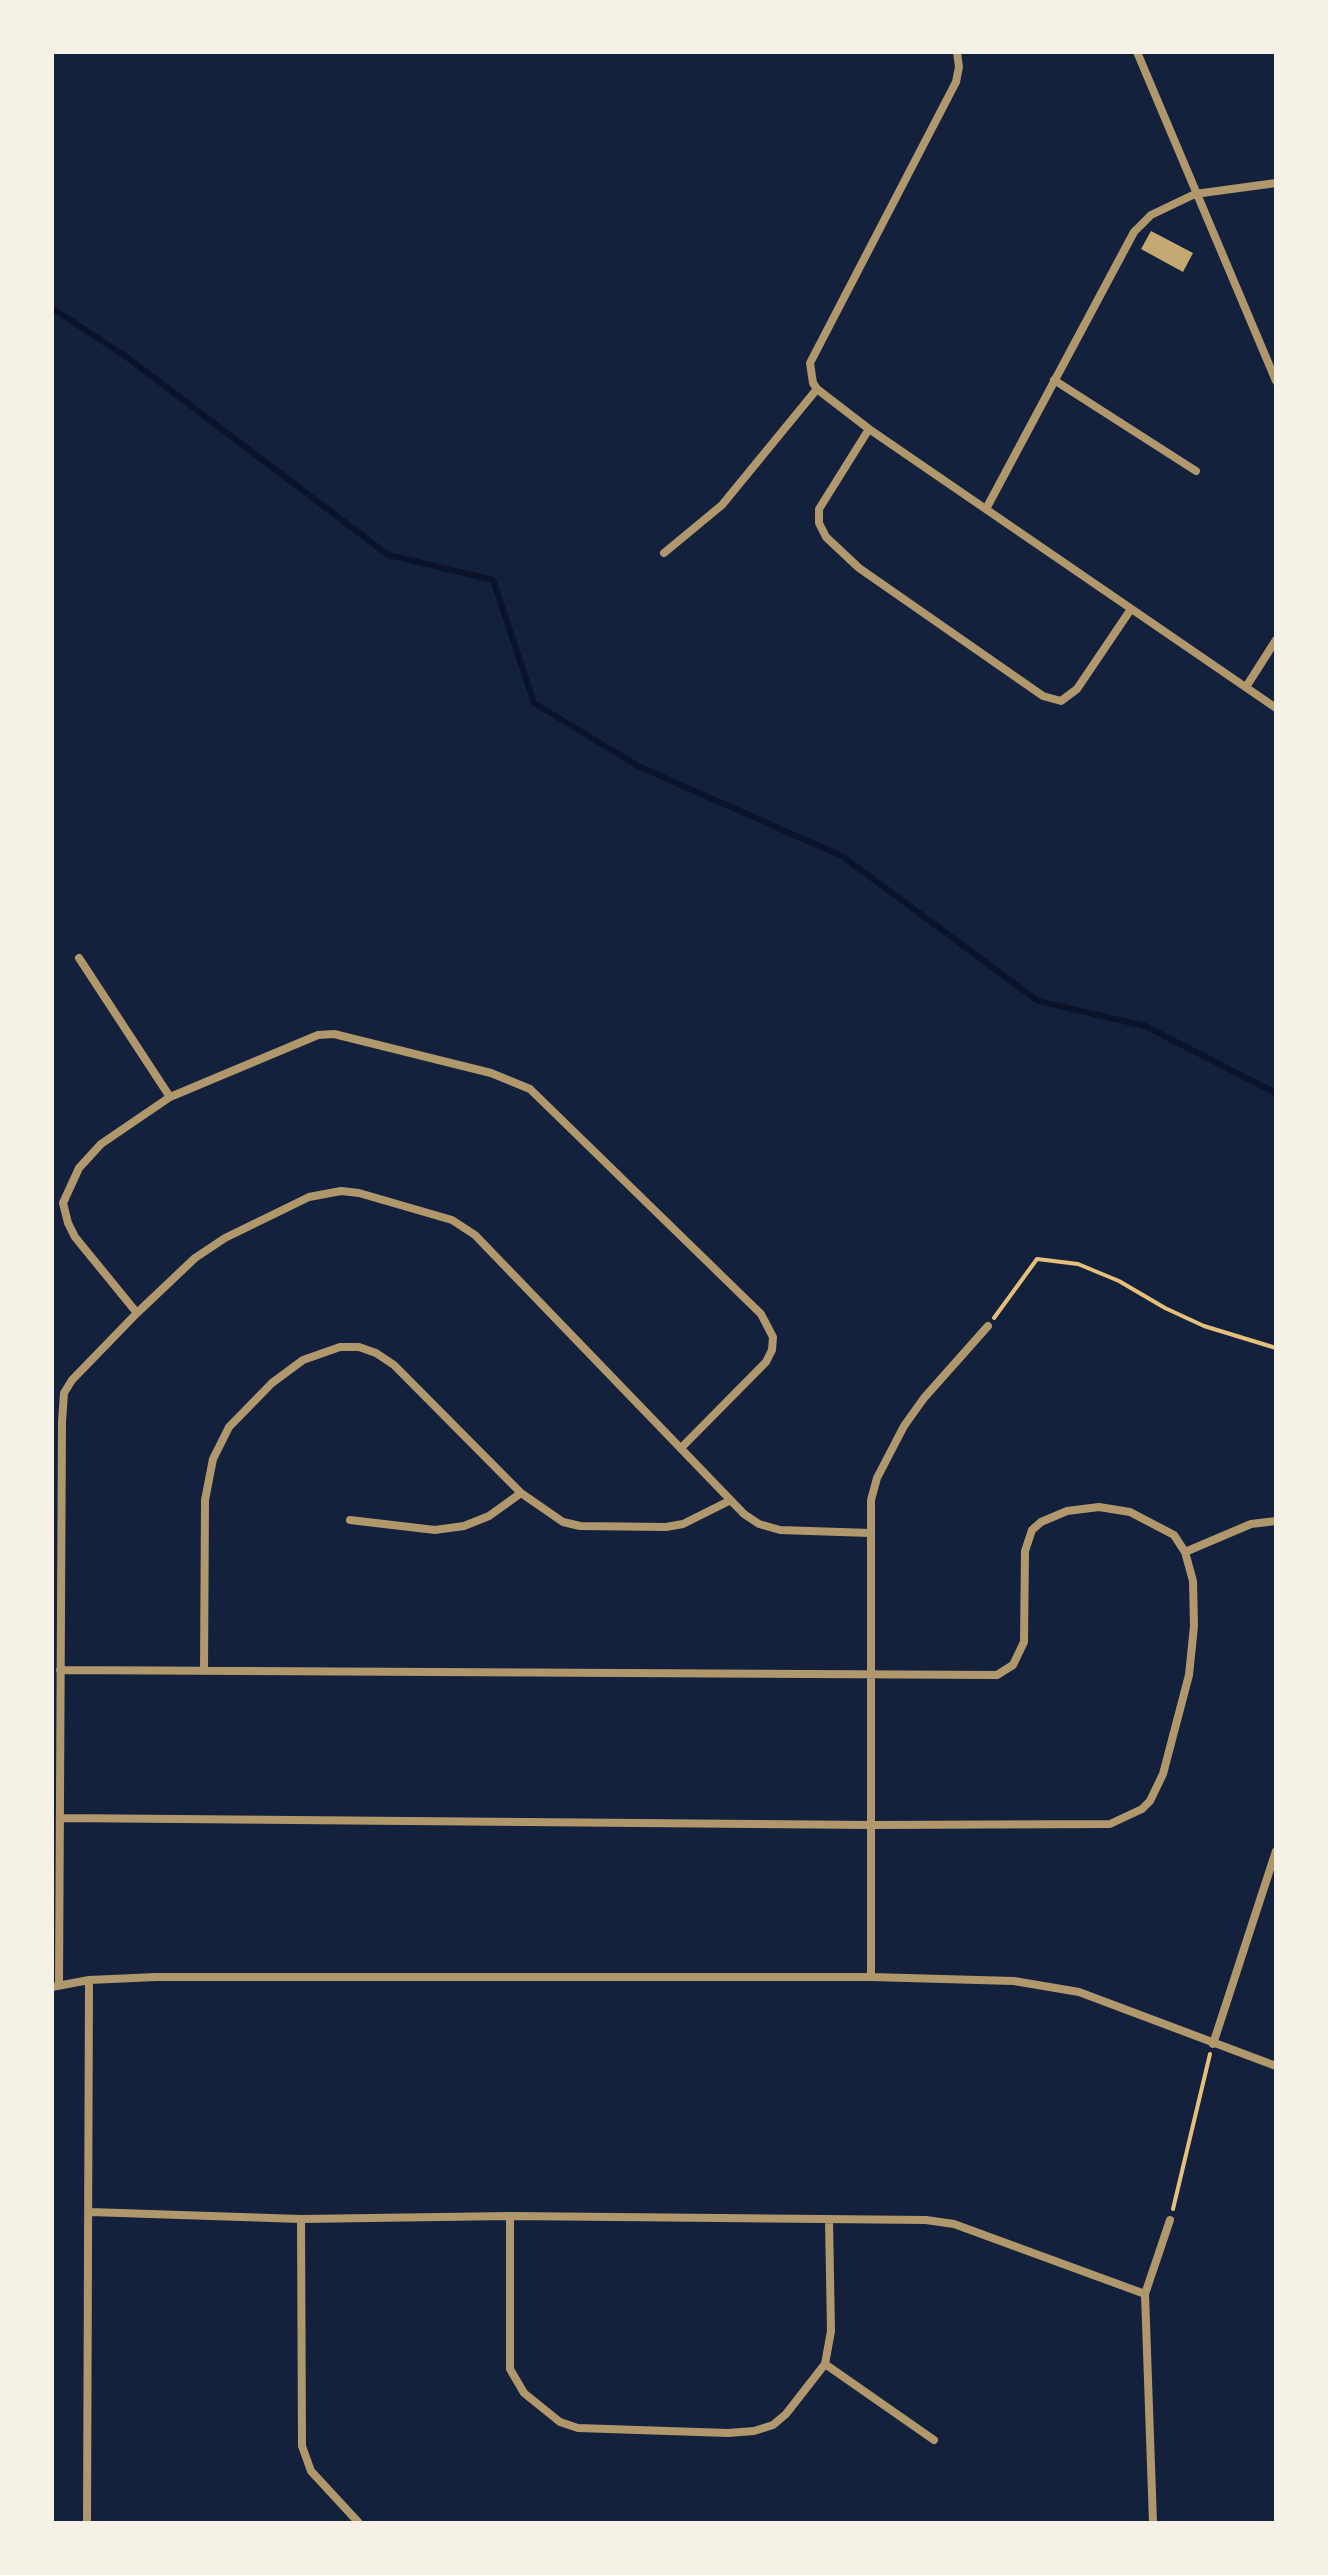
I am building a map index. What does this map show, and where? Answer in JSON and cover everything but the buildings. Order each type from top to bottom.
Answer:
[{"type":"street","points":[[957,52],[959,67],[956,82],[810,363],[813,383],[869,429],[1276,708]]},
{"type":"street","points":[[1137,52],[1276,381]]},
{"type":"street","points":[[986,509],[1134,232],[1151,215],[1195,194],[1276,183]]},
{"type":"street","points":[[1054,380],[1196,471]]},
{"type":"street","points":[[664,553],[722,505],[817,389]]},
{"type":"street","points":[[869,429],[819,509],[819,523],[826,537],[859,568],[1043,696],[1061,701],[1077,689],[1131,609]]},
{"type":"street","points":[[1246,687],[1276,640]]},
{"type":"street","points":[[79,958],[170,1097]]},
{"type":"street","points":[[137,1313],[75,1237],[63,1210],[71,1179],[93,1150],[170,1097],[318,1035],[334,1034],[491,1073],[530,1089],[761,1314],[773,1337],[772,1350],[766,1362],[681,1448]]},
{"type":"street","points":[[870,1533],[780,1530],[759,1524],[729,1501],[475,1235],[452,1220],[359,1193],[341,1191],[309,1197],[225,1238],[195,1258],[137,1313],[72,1380],[64,1393],[61,1818],[55,1986],[89,1980],[156,1977],[871,1977],[1014,1981],[1062,1987],[1276,2066]]},
{"type":"street","points":[[871,1977],[871,1500],[887,1456],[924,1398],[988,1326]]},
{"type":"street","points":[[204,1671],[205,1500],[213,1459],[229,1427],[272,1383],[303,1360],[340,1347],[359,1347],[376,1353],[394,1365],[521,1493],[563,1522],[580,1526],[666,1527],[683,1524],[729,1501]]},
{"type":"street","points":[[350,1520],[435,1530],[464,1526],[489,1516],[521,1493]]},
{"type":"street","points":[[60,1670],[997,1675],[1008,1670],[1017,1660],[1025,1634],[1027,1542],[1032,1530],[1041,1522],[1067,1511],[1099,1507],[1130,1512],[1174,1535],[1185,1552],[1193,1581],[1194,1626],[1189,1675],[1163,1774],[1150,1801],[1142,1809],[1110,1824],[61,1818]]},
{"type":"street","points":[[1185,1552],[1240,1528],[1276,1521]]},
{"type":"street","points":[[1213,2044],[1276,1851]]},
{"type":"street","points":[[87,2523],[89,1980]]},
{"type":"street","points":[[90,2212],[301,2219],[510,2216],[926,2220],[954,2224],[1145,2294]]},
{"type":"street","points":[[510,2216],[510,2369],[524,2393],[560,2422],[578,2428],[728,2433],[754,2431],[773,2425],[786,2414],[825,2364],[831,2331],[829,2219]]},
{"type":"street","points":[[301,2219],[302,2446],[311,2471],[359,2523]]},
{"type":"street","points":[[1153,2523],[1145,2294],[1170,2220]]},
{"type":"street","points":[[825,2364],[934,2440]]},
{"type":"path","points":[[988,1326],[1037,1259],[1078,1264],[1119,1281],[1204,1326],[1276,1348]]},
{"type":"path","points":[[1170,2220],[1213,2044]]},
{"type":"waterway","points":[[52,308],[128,358],[388,555],[493,580],[534,703],[640,767],[842,856],[1038,1001],[1145,1026],[1276,1093]]}]
